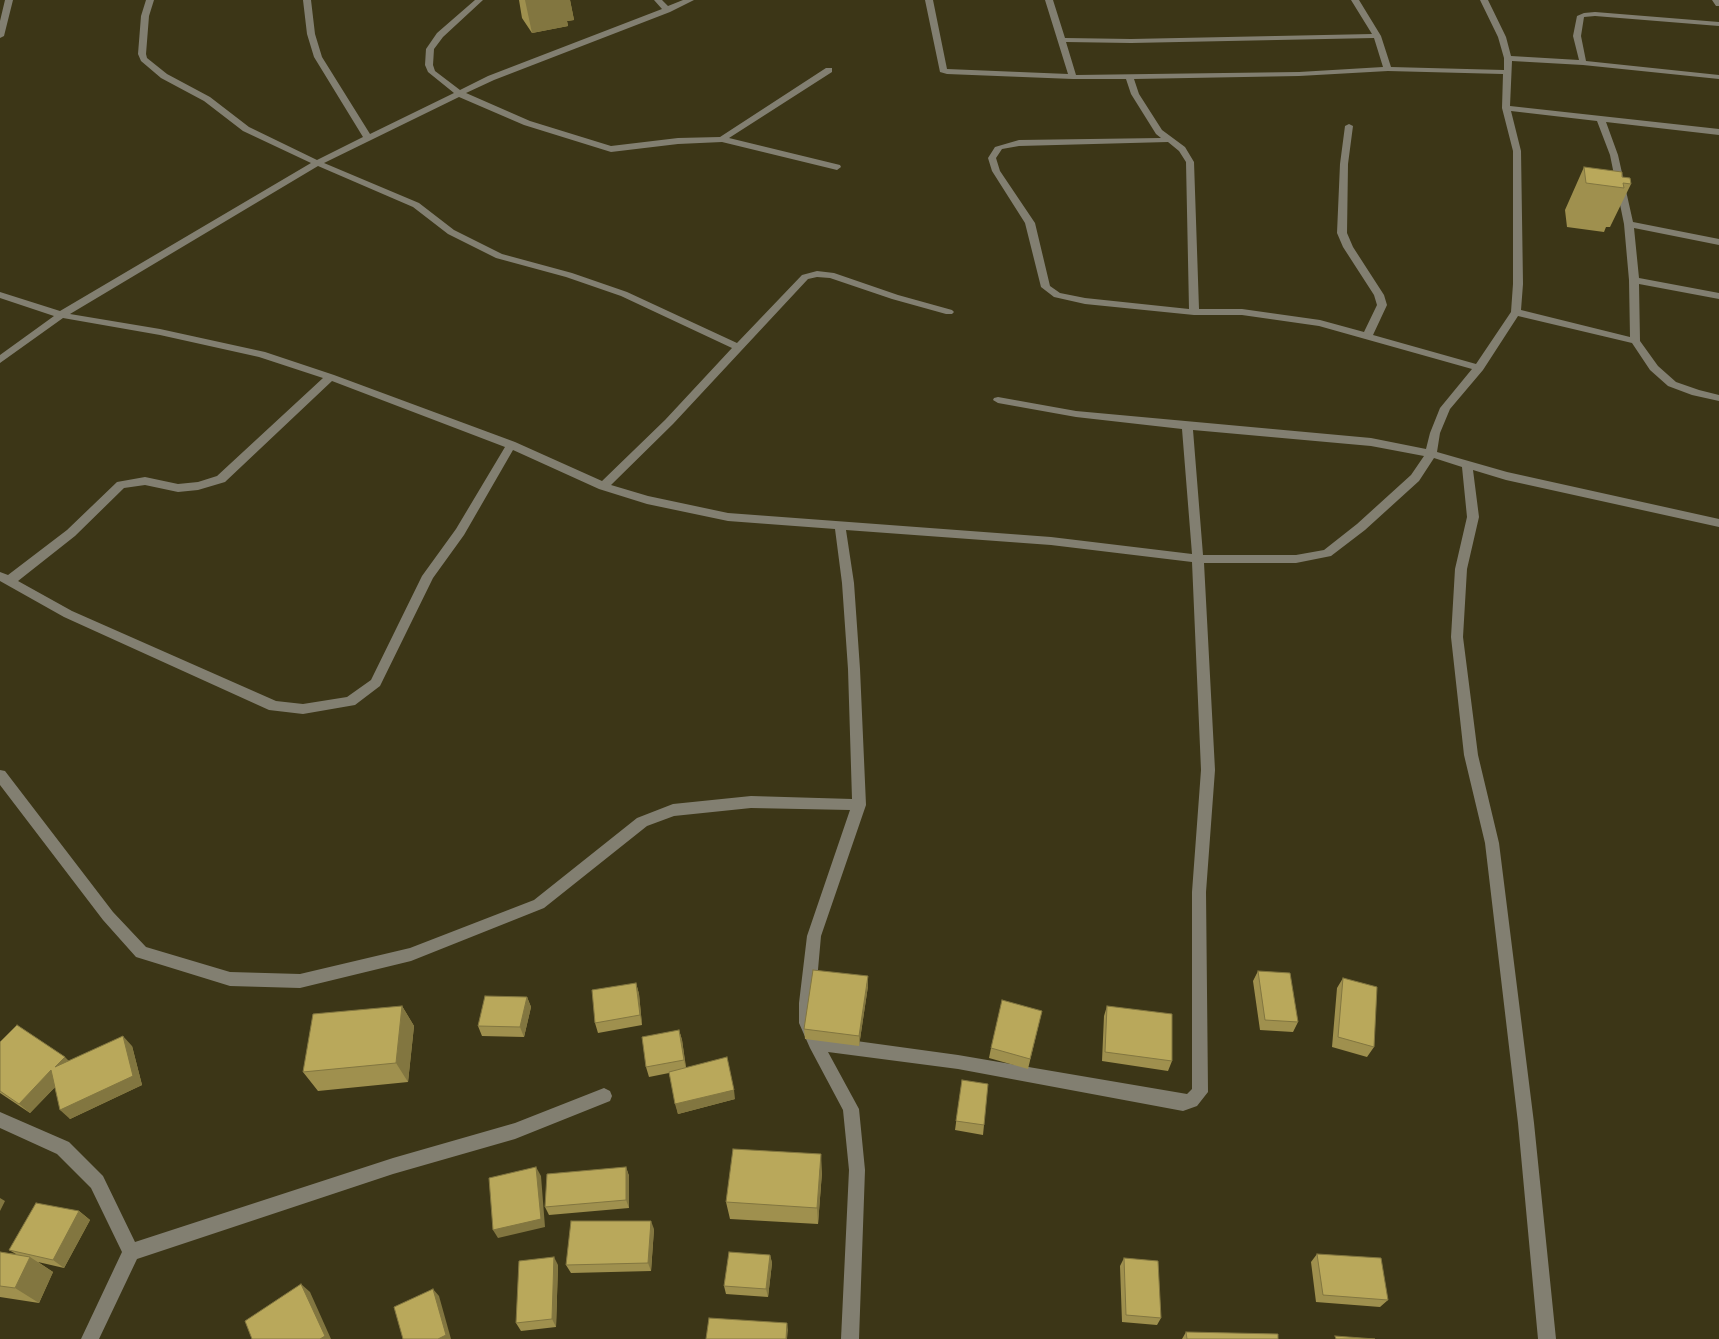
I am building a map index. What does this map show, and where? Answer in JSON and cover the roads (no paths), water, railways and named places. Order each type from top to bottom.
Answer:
[{"type":"street","points":[[0,36],[9,0]]},
{"type":"street","points":[[150,0],[145,16],[142,54],[148,65],[164,76],[207,99],[246,129],[317,163],[416,205],[451,232],[499,256],[569,275],[624,294],[705,333],[739,347]]},
{"type":"street","points":[[307,0],[311,34],[318,57],[368,138]]},
{"type":"street","points":[[479,0],[440,35],[428,55],[432,72],[460,94],[527,123],[612,149],[678,141],[722,139],[837,167]]},
{"type":"street","points":[[658,0],[666,10]]},
{"type":"street","points":[[1,358],[61,315],[317,163],[491,78],[690,0]]},
{"type":"street","points":[[929,0],[944,72],[1073,77],[1299,74],[1388,69],[1507,72]]},
{"type":"street","points":[[1049,0],[1073,77]]},
{"type":"street","points":[[1355,0],[1377,36],[1388,69]]},
{"type":"street","points":[[0,296],[61,315],[160,332],[260,354],[330,377],[511,445],[603,486],[647,500],[728,517],[1051,541],[1198,559],[1296,559],[1327,553],[1403,491],[1415,478],[1431,454],[1435,433],[1445,408],[1479,368],[1497,338],[1516,312],[1518,284],[1517,150],[1506,108],[1508,58],[1502,37],[1484,0]]},
{"type":"street","points":[[1716,0],[1719,4]]},
{"type":"street","points":[[1582,62],[1577,36],[1579,21],[1581,16],[1584,15],[1595,14],[1719,24]]},
{"type":"street","points":[[1062,40],[1131,41],[1377,36]]},
{"type":"street","points":[[1508,58],[1582,62],[1719,77]]},
{"type":"street","points":[[722,139],[829,70]]},
{"type":"street","points":[[1129,76],[1135,94],[1159,132],[1167,140],[1182,149],[1190,162],[1194,312]]},
{"type":"street","points":[[1506,108],[1719,132]]},
{"type":"street","points":[[1600,118],[1614,155],[1629,224],[1634,280],[1635,340],[1654,368],[1672,384],[1696,393],[1719,398]]},
{"type":"street","points":[[1349,126],[1344,164],[1342,233],[1348,247],[1379,295],[1382,305],[1368,335]]},
{"type":"street","points":[[1167,140],[1019,143],[999,147],[992,158],[996,171],[1022,208],[1030,223],[1046,288],[1057,295],[1085,301],[1194,312],[1242,312],[1320,323],[1368,335],[1479,368]]},
{"type":"street","points":[[1629,224],[1719,242]]},
{"type":"street","points":[[603,486],[669,422],[805,277],[817,274],[831,275],[895,298],[949,312]]},
{"type":"street","points":[[1634,280],[1719,296]]},
{"type":"street","points":[[1516,312],[1635,340]]},
{"type":"street","points":[[330,377],[221,479],[198,486],[178,488],[145,481],[121,484],[71,533],[5,578],[68,614],[274,706],[303,709],[350,701],[376,683],[428,576],[460,532],[511,445]]},
{"type":"street","points":[[998,400],[1076,414],[1371,442],[1431,454],[1516,478],[1719,523]]},
{"type":"street","points":[[815,1043],[958,1062],[1183,1103],[1191,1101],[1200,1092],[1199,892],[1208,770],[1198,559],[1187,426]]},
{"type":"street","points":[[1468,465],[1473,518],[1461,569],[1458,637],[1471,755],[1492,843],[1526,1123],[1547,1339]]},
{"type":"street","points":[[840,526],[848,583],[854,669],[859,805],[814,936],[808,1023],[815,1043],[851,1109],[857,1170],[850,1339]]},
{"type":"street","points":[[0,775],[108,916],[141,952],[230,979],[300,981],[411,954],[539,904],[642,822],[672,810],[751,802],[859,805]]},
{"type":"street","points":[[90,1339],[130,1252],[394,1166],[515,1132],[604,1096]]},
{"type":"street","points":[[0,1120],[63,1148],[97,1182],[130,1252]]}]
